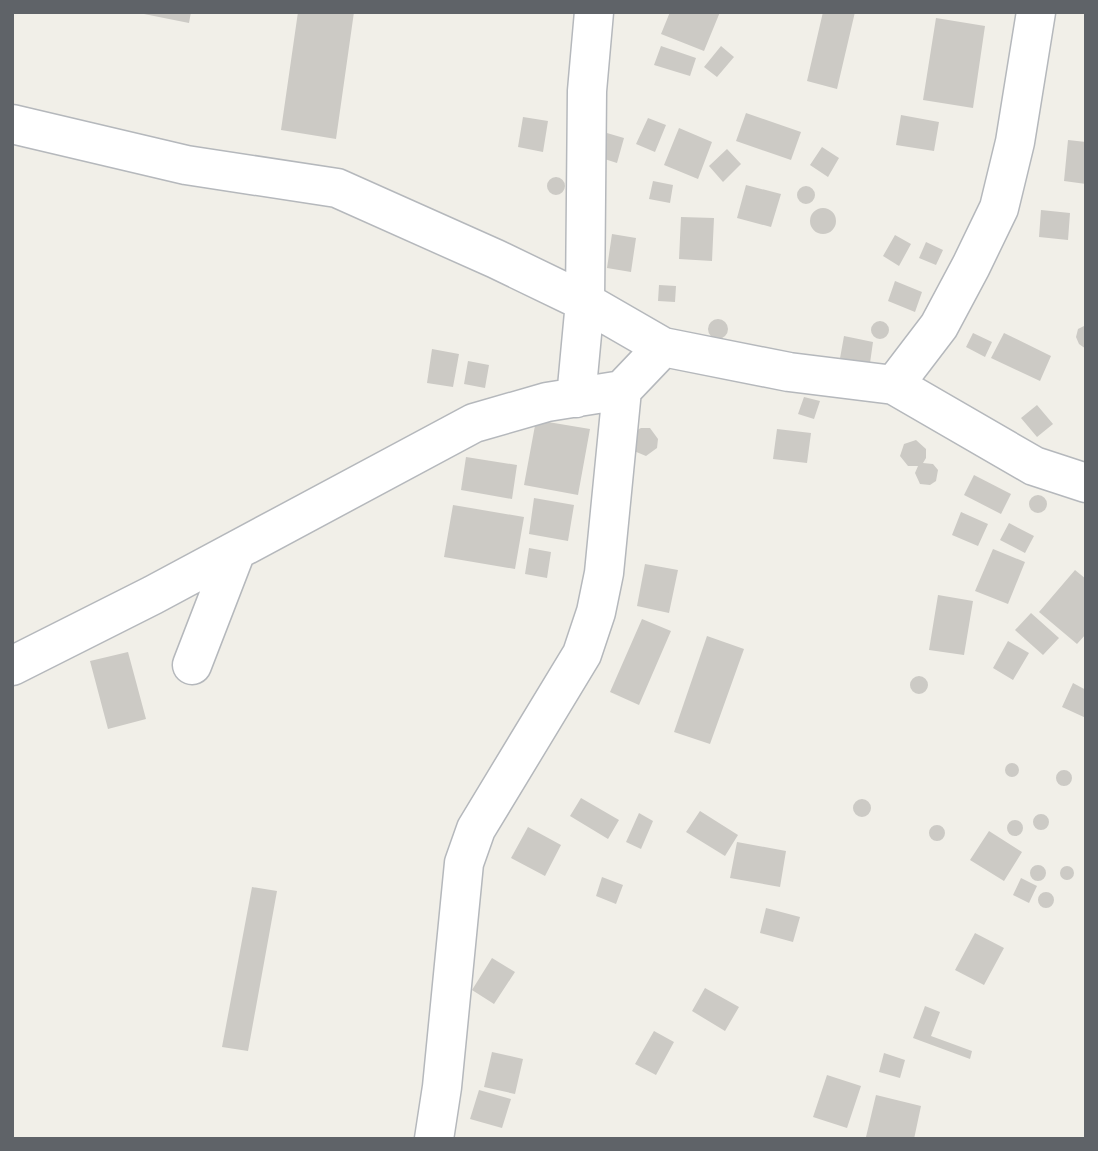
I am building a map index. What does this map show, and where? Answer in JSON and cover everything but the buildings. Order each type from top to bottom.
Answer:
[{"type":"street","points":[[576,398],[585,302],[587,91],[594,12]]},
{"type":"street","points":[[894,385],[939,326],[999,208],[1015,142],[1036,12]]},
{"type":"street","points":[[12,124],[186,165],[337,188],[585,302],[663,347],[789,372],[894,385],[1034,466],[1086,483]]},
{"type":"street","points":[[12,666],[153,595],[474,423],[547,402],[622,390],[663,347]]},
{"type":"street","points":[[434,1139],[464,863],[476,829],[582,654],[596,612],[604,573],[622,390]]},
{"type":"street","points":[[192,665],[236,551]]}]
